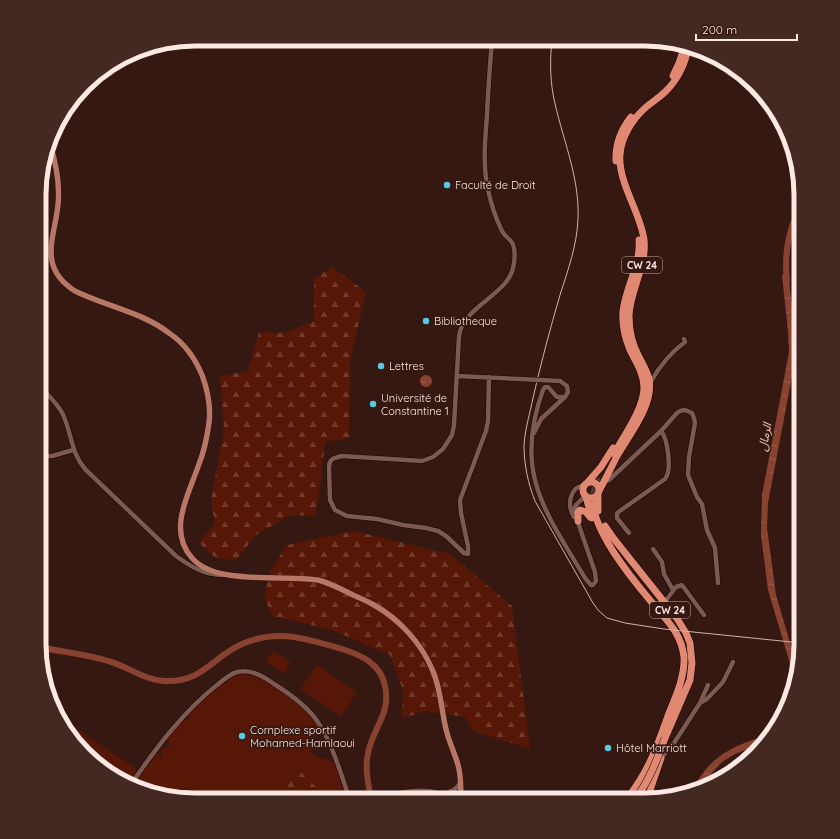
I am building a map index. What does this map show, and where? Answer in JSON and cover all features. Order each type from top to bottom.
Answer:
[{"type":"highway","name":"CW 24","points":[[650,793],[675,717],[690,680],[692,671],[692,656],[690,644],[686,633],[606,529],[598,510],[598,492],[602,480],[641,404],[644,386],[643,376],[628,343],[623,317],[625,300],[638,261],[639,248],[634,220],[618,174],[616,150],[620,136],[629,119],[638,108],[661,89],[672,77],[683,51]]},
{"type":"highway","name":"CW 24","points":[[602,480],[643,410],[648,397],[649,385],[646,371],[630,334],[629,317],[632,298],[643,261],[644,239],[622,173],[620,155],[626,134],[634,120],[672,85],[684,65],[687,52]]},
{"type":"highway","name":"CW 24","points":[[586,484],[608,457],[632,415],[641,404]]},
{"type":"highway","points":[[594,483],[598,486],[598,492],[591,498],[585,497],[582,489],[586,484],[594,483]]},
{"type":"highway","name":"CW 24","points":[[585,497],[594,524],[608,546],[614,551]]},
{"type":"highway","name":"CW 24","points":[[593,505],[600,526],[614,551],[649,599],[671,625],[681,641],[684,658],[682,677],[658,745],[650,764],[631,793]]},
{"type":"highway","points":[[578,521],[578,512],[582,510],[588,514],[594,524]]},
{"type":"highway","name":"CW 24","points":[[640,793],[653,769],[675,717]]},
{"type":"highway","name":"CW 24","points":[[642,778],[642,793]]},
{"type":"main road","points":[[52,153],[58,179],[58,205],[50,253],[54,270],[59,278],[66,286],[75,291],[149,320],[170,333],[196,363],[205,382],[210,405],[209,425],[200,463],[182,510],[180,523],[180,532],[191,558],[205,569],[223,575],[318,580],[366,600],[395,620],[418,645],[433,670],[446,728],[459,770],[461,793]]},
{"type":"street","points":[[489,377],[488,421],[486,431],[460,500],[468,554],[464,553],[446,536],[438,531],[377,519],[347,516],[335,510],[330,500],[329,467],[333,458],[342,456],[418,461],[430,458],[443,449],[452,435],[454,425],[459,336],[462,324],[506,281],[513,270],[513,245],[503,234],[490,199],[484,155],[492,46]]},
{"type":"street","points":[[649,385],[656,371],[666,359],[685,342],[684,339]]},
{"type":"street","points":[[457,376],[560,381],[566,384],[568,394],[541,419],[531,437]]},
{"type":"street","points":[[565,397],[557,397],[548,387],[543,389],[531,437],[531,468],[541,501],[588,584],[593,585],[596,581],[595,572],[574,511],[585,497]]},
{"type":"street","points":[[46,394],[61,411],[69,430],[73,450],[85,469],[176,556],[188,565],[205,573],[223,575]]},
{"type":"street","points":[[602,480],[609,480],[680,411],[692,413],[694,418],[694,427],[689,457],[688,475],[697,497],[702,504],[707,530],[715,548],[718,583]]},
{"type":"street","points":[[629,534],[617,518],[617,513],[665,479],[668,474],[668,446],[665,436],[661,431]]},
{"type":"street","points":[[46,456],[52,456],[73,450]]},
{"type":"street","points":[[578,521],[572,514],[570,501],[576,489],[586,484]]},
{"type":"street","points":[[653,549],[662,562],[664,574],[673,590]]},
{"type":"street","points":[[664,603],[678,585],[683,585],[704,615]]},
{"type":"street","points":[[700,703],[714,692],[723,682],[733,662]]},
{"type":"street","points":[[134,780],[155,750],[194,705],[231,674],[237,672],[250,672],[263,676],[289,695],[319,723],[328,742],[347,793]]},
{"type":"street","points":[[661,758],[674,743],[700,703],[707,687],[714,692]]},
{"type":"street","points":[[446,793],[458,787],[461,782]]},
{"type":"street","points":[[402,793],[419,790],[437,793]]},
{"type":"green space","points":[[332,267],[366,292],[350,362],[349,438],[325,442],[315,515],[289,516],[256,535],[236,560],[216,558],[199,543],[215,523],[211,500],[224,430],[220,376],[248,371],[259,332],[284,333],[314,321],[314,279]]},
{"type":"green space","points":[[354,531],[450,554],[512,606],[530,749],[473,731],[465,717],[427,711],[402,718],[403,690],[390,655],[332,630],[272,616],[264,597],[271,570],[287,545]]},
{"type":"green space","points":[[273,651],[291,662],[284,673],[266,662]]},
{"type":"green space","points":[[317,665],[357,692],[341,717],[300,689]]},
{"type":"green space","name":"Complexe sportif Mohamed-Hamlaoui","points":[[247,671],[259,676],[283,692],[312,716],[320,728],[319,732],[309,739],[313,748],[311,750],[313,755],[332,761],[338,770],[346,793],[186,793],[157,788],[129,778],[112,768],[83,742],[69,724],[137,769],[135,772],[141,775],[156,754],[161,756],[162,749],[169,746],[168,739],[183,719],[186,720],[189,718],[188,714],[191,709],[221,683],[226,683],[234,674]]},
{"type":"green space","points":[[296,767],[320,793],[262,793],[279,782]]},
{"type":"water","points":[[788,274],[794,322],[794,359],[768,503],[767,528],[776,595],[794,655],[792,669],[768,590],[761,535],[762,495],[789,352],[782,275]]},
{"type":"water","points":[[428,375],[431,376],[431,386],[424,387],[421,386],[420,379],[421,376]]},
{"type":"water","points":[[762,737],[752,747],[735,754],[722,762],[706,780],[696,784],[706,769],[716,759],[738,746]]},
{"type":"waterway","name":"الرمال","points":[[787,281],[786,262],[788,243],[794,222]]},
{"type":"waterway","points":[[46,648],[115,663],[143,676],[164,681],[177,681],[198,674],[232,649],[255,639],[268,637],[280,636],[304,639],[356,654],[375,666],[383,678],[386,695],[386,704],[382,719],[372,741],[368,755],[367,774],[370,793]]},
{"type":"tunnel","points":[[593,505],[594,492],[600,478]]},
{"type":"tram line","points":[[552,46],[553,94],[573,172],[578,203],[578,219],[574,248],[556,308],[525,433],[524,452],[528,481],[535,501],[593,603],[607,618],[625,623],[664,629],[794,642]]},
{"type":"place","name":"Faculté de Droit","points":[[447,185]]},
{"type":"place","name":"Bibliotheque","points":[[426,321]]},
{"type":"place","name":"Lettres","points":[[381,366]]},
{"type":"place","name":"Université de Constantine 1","points":[[373,404]]},
{"type":"place","name":"Complexe sportif Mohamed-Hamlaoui","points":[[242,736]]},
{"type":"place","name":"Hôtel Marriott","points":[[608,748]]}]
